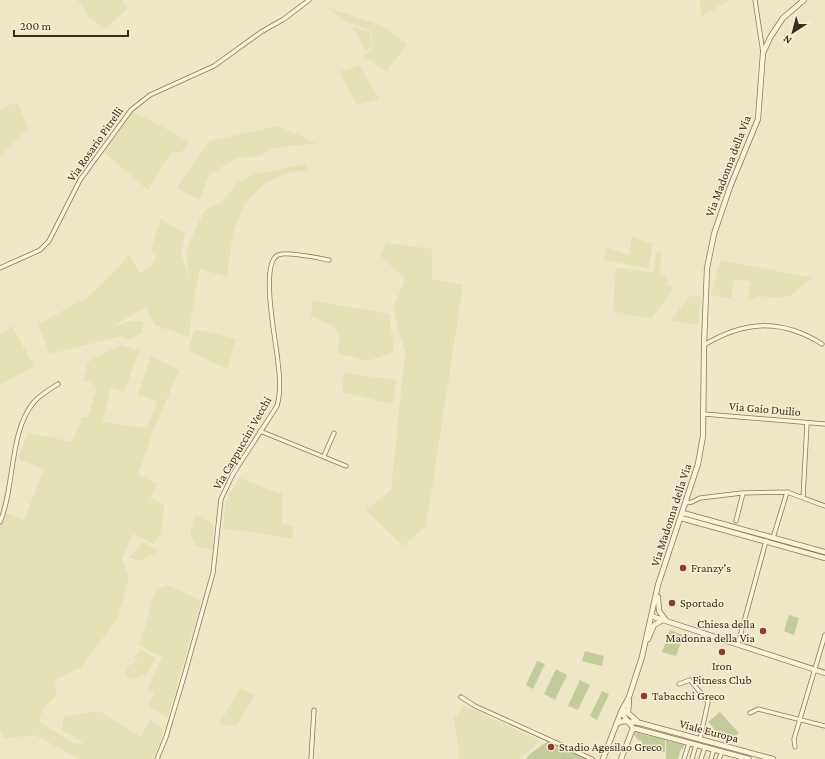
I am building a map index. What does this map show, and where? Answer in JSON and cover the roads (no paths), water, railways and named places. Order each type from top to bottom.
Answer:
[{"type":"street","name":"Via Rosario Pitrelli","points":[[0,268],[40,250],[49,241],[80,180],[131,110],[150,95],[214,66],[247,44],[261,32],[284,19],[309,0]]},
{"type":"street","points":[[755,0],[763,53]]},
{"type":"street","points":[[763,53],[771,36],[783,18],[804,0]]},
{"type":"street","name":"Via Madonna della Via","points":[[603,759],[629,697],[642,654],[658,585],[698,464],[703,436],[704,345],[708,261],[719,214],[758,119],[763,53]]},
{"type":"street","name":"Via Cappuccini Vecchi","points":[[157,759],[186,674],[213,573],[221,499],[233,474],[277,406],[280,396],[278,362],[273,333],[269,286],[269,276],[273,259],[282,254],[329,260]]},
{"type":"street","points":[[704,345],[736,330],[773,325],[795,330],[822,344]]},
{"type":"street","points":[[0,522],[9,494],[16,449],[25,418],[33,402],[58,384]]},
{"type":"street","name":"Via Gaio Duilio","points":[[704,414],[825,424]]},
{"type":"street","points":[[803,498],[807,423]]},
{"type":"street","points":[[260,431],[346,466]]},
{"type":"street","points":[[324,456],[334,433]]},
{"type":"street","points":[[686,503],[700,498],[744,493],[787,492],[825,506]]},
{"type":"street","points":[[773,538],[787,492]]},
{"type":"street","points":[[736,521],[744,493]]},
{"type":"street","points":[[682,515],[773,538],[825,558]]},
{"type":"street","points":[[682,515],[766,541],[804,549],[825,551]]},
{"type":"street","points":[[738,644],[766,541]]},
{"type":"street","points":[[658,585],[658,608],[660,614],[666,620]]},
{"type":"street","points":[[651,616],[825,673]]},
{"type":"street","points":[[642,654],[654,625],[666,620]]},
{"type":"street","points":[[795,747],[794,738],[825,635]]},
{"type":"street","points":[[679,684],[690,680],[708,702],[700,739]]},
{"type":"street","points":[[461,697],[474,706],[592,759]]},
{"type":"street","points":[[629,697],[628,713],[633,719],[640,723]]},
{"type":"street","points":[[621,759],[633,728],[624,716],[625,706]]},
{"type":"street","points":[[750,713],[758,709],[825,726]]},
{"type":"street","points":[[311,759],[314,710]]},
{"type":"street","points":[[617,723],[627,721]]},
{"type":"street","name":"Viale Europa","points":[[627,721],[640,723],[772,759]]},
{"type":"street","name":"Viale Europa","points":[[633,728],[749,759]]},
{"type":"street","points":[[684,759],[689,743]]},
{"type":"street","points":[[692,759],[696,745]]},
{"type":"street","points":[[701,759],[705,747]]},
{"type":"street","points":[[711,759],[714,750]]},
{"type":"street","points":[[719,759],[722,752]]},
{"type":"place","name":"Franzy's","points":[[683,568]]},
{"type":"place","name":"Sportado","points":[[672,603]]},
{"type":"place","name":"Chiesa della Madonna della Via","points":[[763,631]]},
{"type":"place","name":"Iron Fitness Club","points":[[722,652]]},
{"type":"place","name":"Tabacchi Greco","points":[[644,696]]},
{"type":"place","name":"Stadio Agesilao Greco","points":[[551,747]]}]
